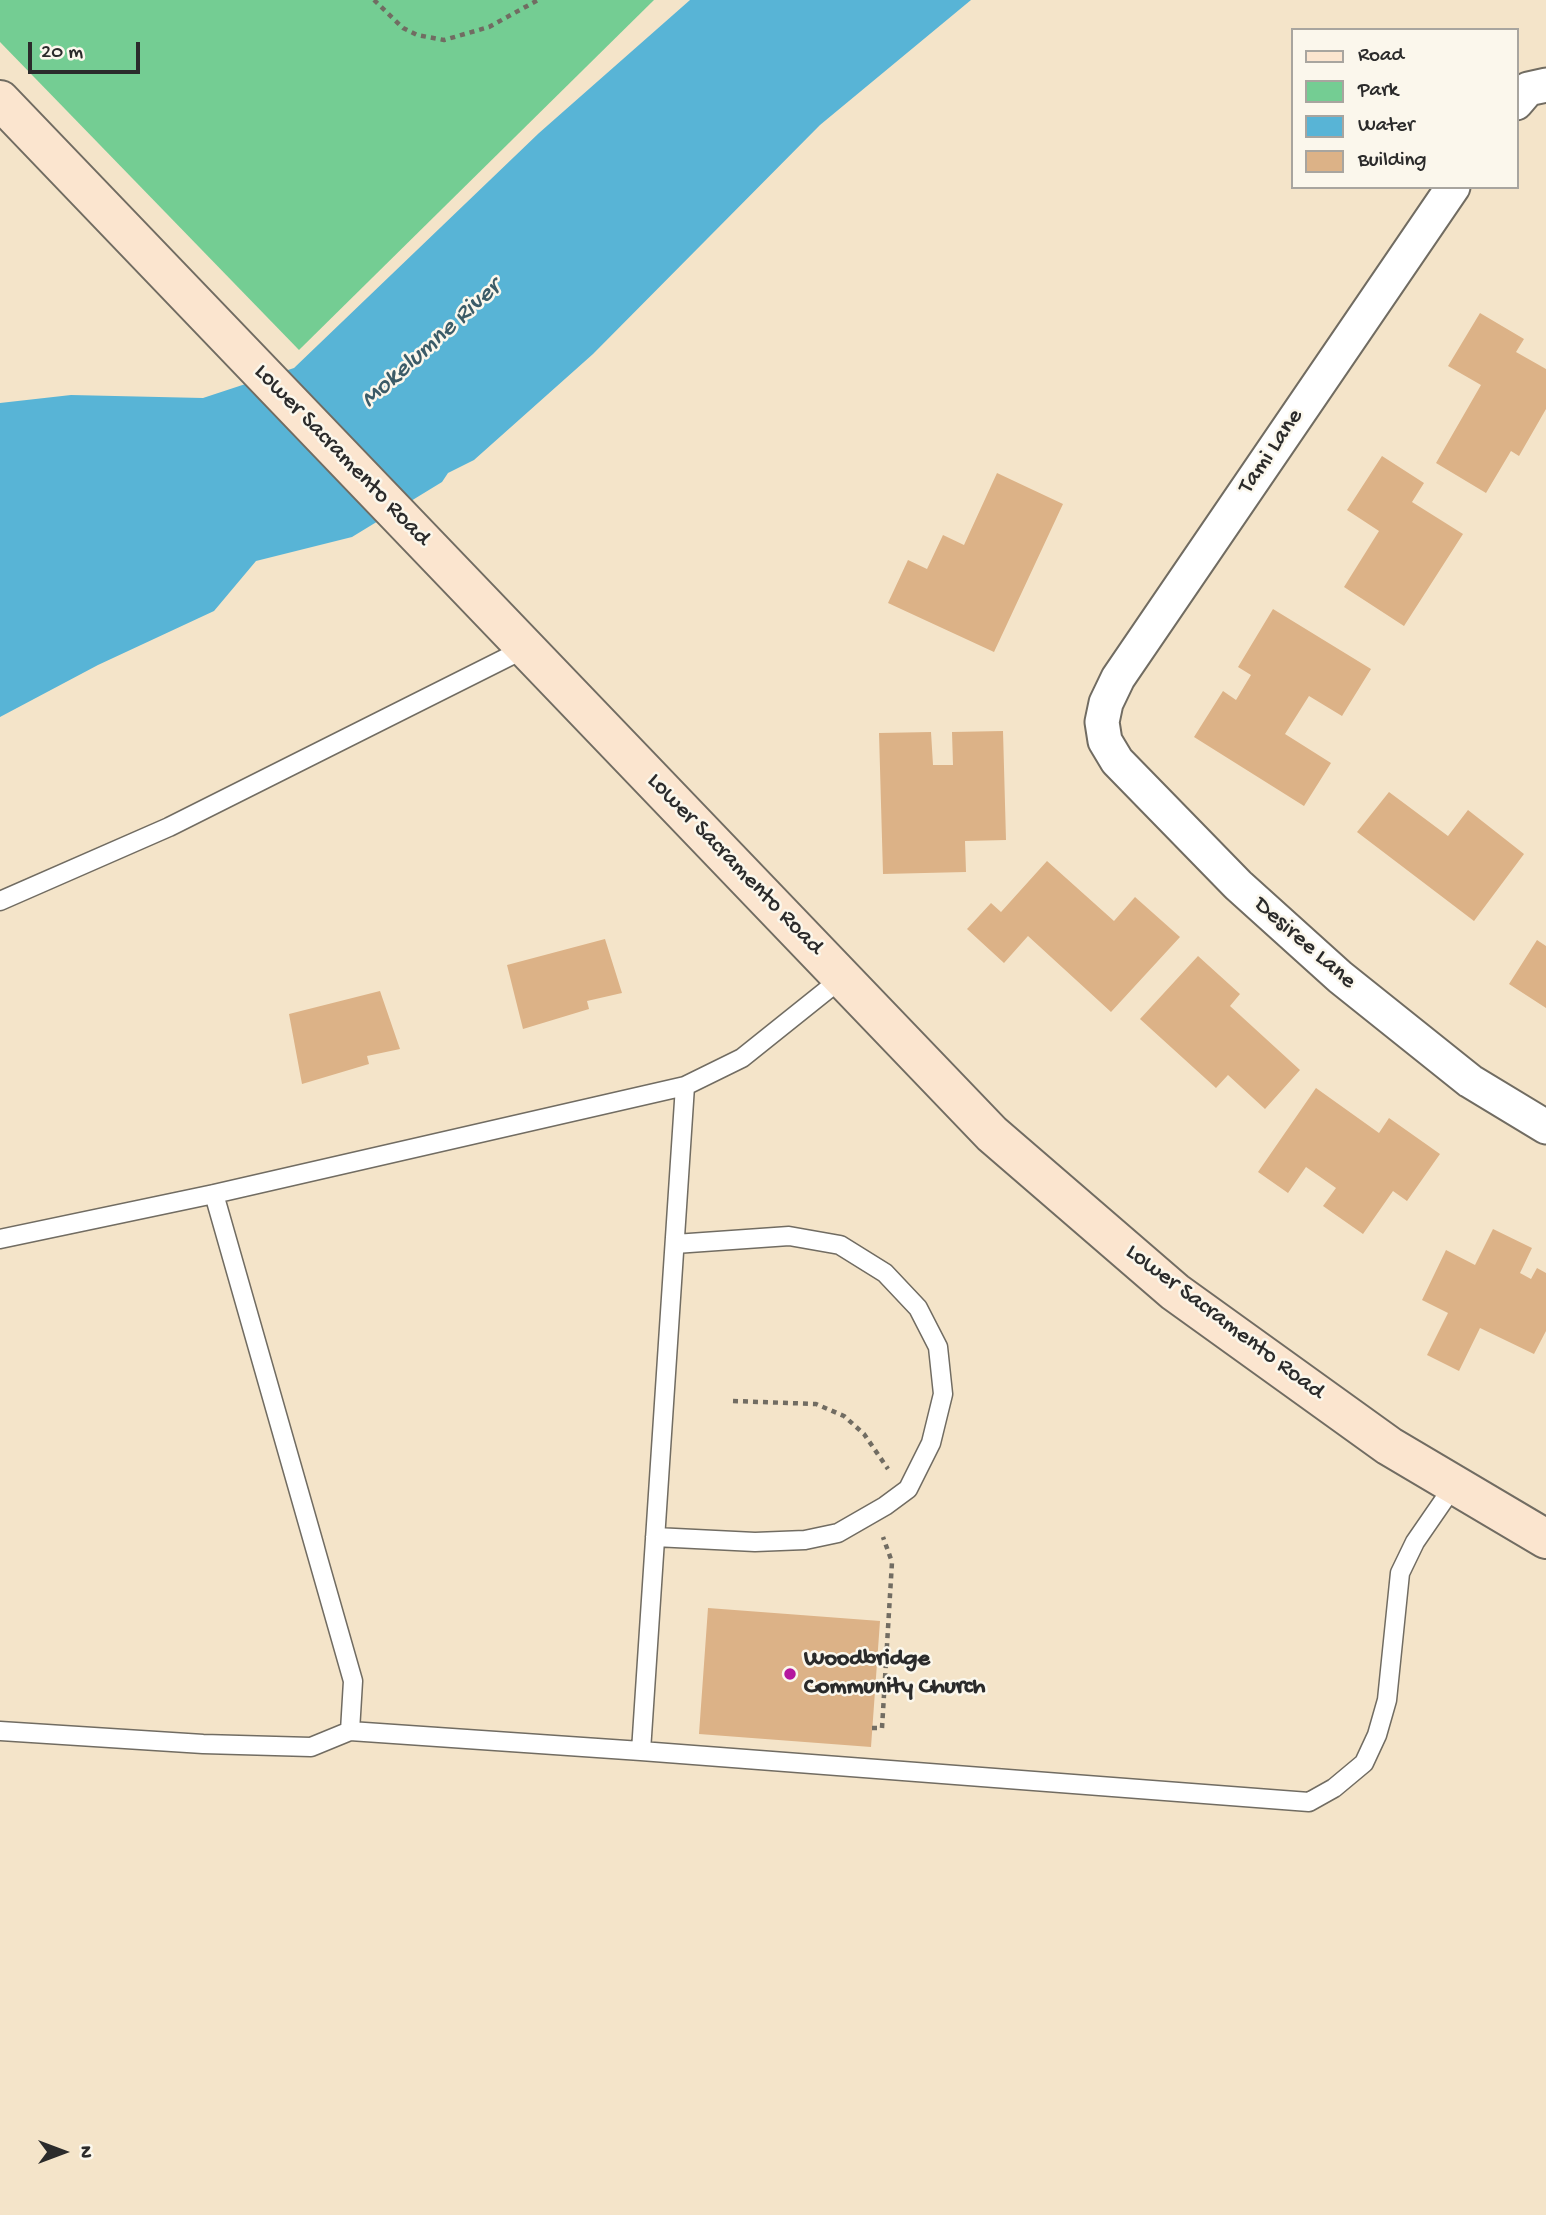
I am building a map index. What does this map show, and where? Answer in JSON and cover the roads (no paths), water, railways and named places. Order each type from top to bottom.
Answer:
[{"type":"main road","name":"Lower Sacramento Road","points":[[0,100],[992,1134],[1175,1292],[1389,1446],[1546,1538]]},
{"type":"street","points":[[1518,101],[1528,89],[1546,85]]},
{"type":"street","name":"Tami Lane","points":[[1102,722],[1106,703],[1118,678],[1452,189]]},
{"type":"street","name":"Desiree Lane","points":[[1102,722],[1105,741],[1117,761],[1238,885],[1340,977],[1470,1081],[1546,1127]]},
{"type":"lane","points":[[0,901],[169,827],[526,648]]},
{"type":"lane","points":[[0,1239],[214,1194],[685,1087],[742,1058],[842,978]]},
{"type":"lane","points":[[641,1751],[685,1087]]},
{"type":"lane","points":[[214,1194],[354,1681],[350,1731]]},
{"type":"lane","points":[[655,1537],[755,1542],[805,1540],[838,1533],[885,1506],[908,1489],[932,1443],[943,1394],[938,1347],[918,1308],[885,1273],[840,1245],[789,1236],[675,1244]]},
{"type":"lane","points":[[0,1731],[203,1744],[311,1747],[350,1731],[1309,1802],[1334,1788],[1364,1763],[1377,1735],[1387,1700],[1400,1573],[1415,1542],[1455,1484]]},
{"type":"water","name":"Mokelumne River","points":[[690,0],[971,0],[820,125],[593,354],[474,460],[448,473],[442,482],[352,537],[256,561],[214,611],[98,665],[0,717],[0,403],[71,395],[203,398],[294,368],[539,133]]},
{"type":"place","name":"Woodbridge Community Church","points":[[790,1674]]}]
